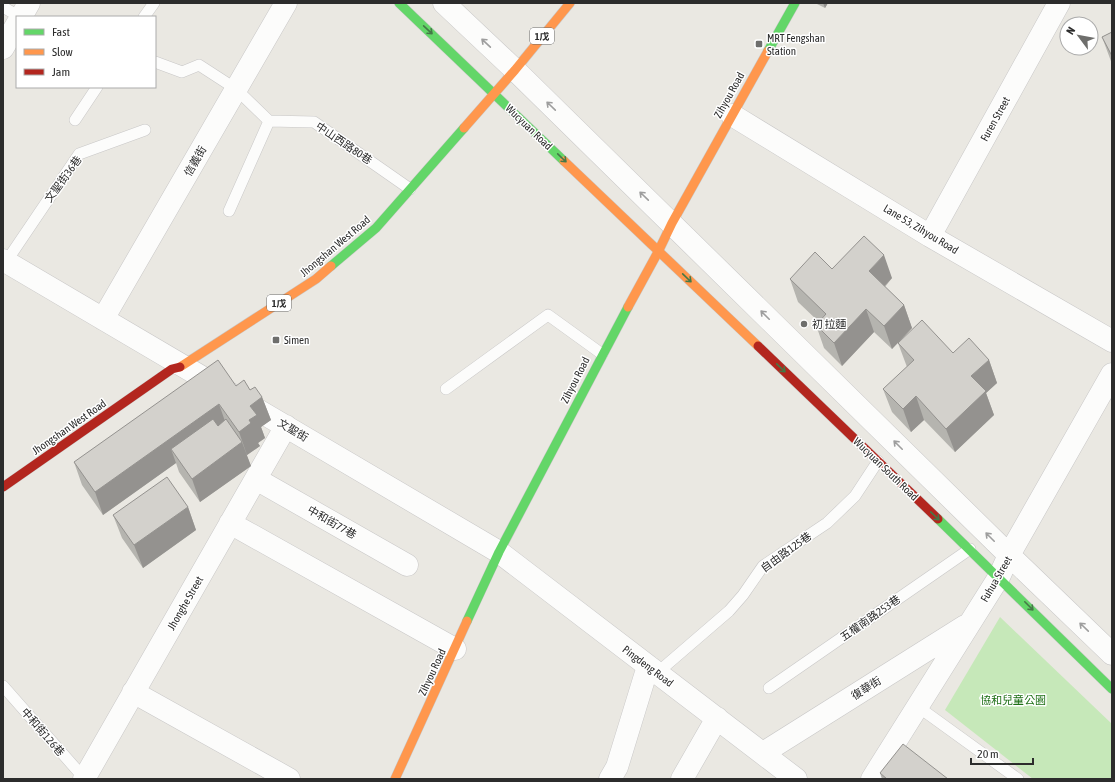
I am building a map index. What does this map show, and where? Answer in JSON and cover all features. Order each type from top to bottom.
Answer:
[{"type":"street","points":[[22,16],[29,3]]},
{"type":"street","name":"信義街","points":[[103,319],[286,3]]},
{"type":"street","name":"Wucyuan Road","points":[[399,3],[494,92],[658,252]]},
{"type":"street","points":[[444,3],[1112,654]]},
{"type":"street","name":"Jhongshan West Road","points":[[3,487],[172,369],[183,366],[316,279],[376,228],[514,70],[570,3]]},
{"type":"street","name":"Zihyou Road","points":[[395,779],[499,552],[602,354],[672,224],[795,3]]},
{"type":"street","name":"Furen Street","points":[[930,236],[1059,3]]},
{"type":"street","points":[[3,48],[16,26]]},
{"type":"street","name":"Lane 53, Zihyou Road","points":[[732,115],[930,236],[1112,341]]},
{"type":"street","name":"Wucyuan South Road","points":[[658,252],[970,549],[1112,689]]},
{"type":"street","name":"文聖街","points":[[4,261],[499,552]]},
{"type":"street","name":"Fuhua Street","points":[[872,779],[999,577],[1009,555],[1112,374]]},
{"type":"street","name":"Jhonghe Street","points":[[84,779],[286,426]]},
{"type":"street","name":"中和街77巷","points":[[256,479],[408,565]]},
{"type":"street","points":[[230,523],[455,649]]},
{"type":"street","name":"Pingdeng Road","points":[[499,552],[796,779]]},
{"type":"street","name":"復華街","points":[[762,753],[969,623]]},
{"type":"street","points":[[610,779],[617,767],[652,669]]},
{"type":"street","points":[[133,692],[290,779]]},
{"type":"street","points":[[682,779],[717,718]]},
{"type":"lane","points":[[145,16],[154,3]]},
{"type":"lane","points":[[3,7],[19,16]]},
{"type":"lane","points":[[156,62],[182,72],[200,65],[236,89],[269,121],[229,211]]},
{"type":"lane","points":[[75,120],[96,88]]},
{"type":"lane","name":"中山西路80巷","points":[[269,121],[314,122],[410,188]]},
{"type":"lane","name":"文聖街36巷","points":[[4,261],[79,154],[145,130]]},
{"type":"lane","points":[[446,389],[548,315],[602,354]]},
{"type":"lane","name":"自由路125巷","points":[[652,669],[729,611],[743,595],[763,566],[827,523],[855,496],[878,461]]},
{"type":"lane","name":"五權南路253巷","points":[[769,688],[970,549]]},
{"type":"lane","name":"中和街126巷","points":[[3,686],[84,779]]},
{"type":"lane","points":[[917,706],[1018,779]]},
{"type":"green space","name":"協和兒童公園","points":[[1000,617],[1112,724],[1112,779],[1033,779],[945,710]]},
{"type":"building","points":[[1112,32],[1112,56],[1102,37]]},
{"type":"building","points":[[864,236],[884,255],[869,271],[904,305],[884,326],[866,309],[834,343],[816,325],[826,314],[790,279],[815,252],[832,269]]},
{"type":"building","points":[[922,320],[953,353],[969,338],[989,360],[971,376],[986,391],[946,429],[916,396],[903,409],[883,389],[914,360],[898,343]]},
{"type":"building","points":[[218,360],[236,386],[244,380],[250,390],[255,387],[262,397],[250,406],[257,415],[249,420],[251,423],[239,432],[219,404],[95,492],[74,462]]},
{"type":"building","points":[[213,419],[218,426],[226,419],[242,442],[192,479],[171,449]]},
{"type":"building","points":[[167,477],[188,507],[134,545],[113,515]]},
{"type":"building","points":[[903,744],[948,779],[887,779],[880,773]]},
{"type":"traffic: fast","points":[[399,3],[564,161]]},
{"type":"traffic: fast","points":[[768,51],[795,3]]},
{"type":"traffic: fast","points":[[331,266],[376,228],[464,128]]},
{"type":"traffic: fast","points":[[467,621],[499,552],[628,307]]},
{"type":"traffic: fast","points":[[938,519],[1112,689]]},
{"type":"traffic: slow","points":[[464,128],[515,70],[570,3]]},
{"type":"traffic: slow","points":[[628,307],[672,223],[768,51]]},
{"type":"traffic: slow","points":[[564,161],[758,346]]},
{"type":"traffic: slow","points":[[180,367],[316,279],[331,266]]},
{"type":"traffic: slow","points":[[395,779],[467,621]]},
{"type":"traffic: jam","points":[[758,346],[938,519]]},
{"type":"traffic: jam","points":[[3,487],[172,369],[180,367]]},
{"type":"place","name":"MRT Fengshan Station","points":[[759,44]]},
{"type":"place","name":"初 拉麵","points":[[804,324]]},
{"type":"place","name":"Simen","points":[[276,340]]}]
